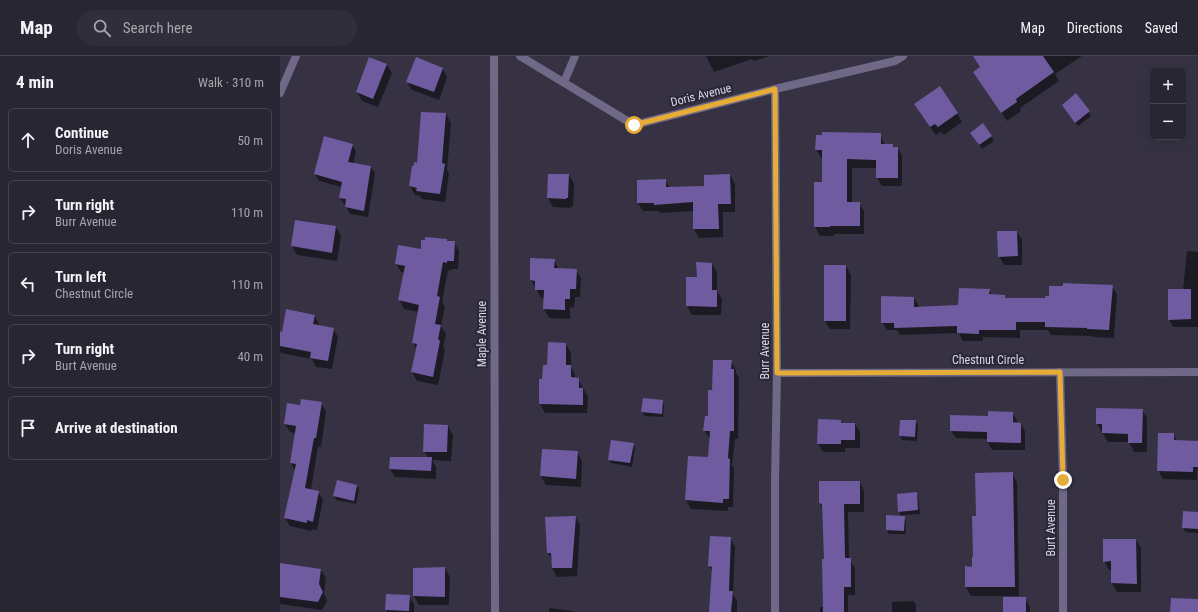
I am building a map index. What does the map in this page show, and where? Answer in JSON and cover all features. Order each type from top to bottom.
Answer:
[{"type":"street","points":[[280,93],[296,56]]},
{"type":"street","name":"Maple Avenue","points":[[494,56],[495,612]]},
{"type":"street","name":"Doris Avenue","points":[[520,56],[634,125],[775,89],[895,61],[903,56]]},
{"type":"street","points":[[564,82],[575,56]]},
{"type":"street","name":"Burr Avenue","points":[[775,89],[777,373],[775,612]]},
{"type":"street","name":"Burt Avenue","points":[[1060,372],[1063,480],[1063,612]]},
{"type":"street","name":"Chestnut Circle","points":[[777,373],[1198,372]]},
{"type":"building","points":[[973,56],[1043,56],[1054,72],[1016,99],[1017,102],[1001,113],[973,72],[980,67]]},
{"type":"building","points":[[369,57],[387,64],[373,99],[356,92]]},
{"type":"building","points":[[416,57],[443,68],[434,92],[406,82]]},
{"type":"building","points":[[940,86],[958,113],[938,127],[935,124],[930,127],[914,104]]},
{"type":"building","points":[[1076,93],[1090,111],[1075,123],[1062,105]]},
{"type":"building","points":[[421,112],[446,113],[442,163],[445,164],[440,194],[416,191],[417,188],[409,186],[412,166],[414,166],[414,162],[417,163]]},
{"type":"building","points":[[983,123],[992,136],[979,145],[970,133]]},
{"type":"building","points":[[822,132],[881,133],[881,144],[893,144],[893,147],[898,147],[898,178],[876,178],[876,160],[847,159],[847,202],[860,202],[860,226],[814,227],[814,182],[822,182],[822,150],[815,150],[816,135],[822,135]]},
{"type":"building","points":[[324,136],[353,144],[348,162],[371,166],[364,211],[345,207],[346,199],[339,198],[342,182],[314,174]]},
{"type":"building","points":[[548,174],[569,174],[568,198],[547,198]]},
{"type":"building","points":[[730,174],[731,204],[718,204],[719,229],[693,229],[693,202],[654,205],[654,203],[637,203],[637,180],[666,179],[666,187],[704,186],[704,175]]},
{"type":"building","points":[[295,220],[336,226],[332,253],[291,246]]},
{"type":"building","points":[[997,231],[1017,231],[1018,256],[998,257]]},
{"type":"building","points":[[425,237],[455,241],[454,261],[447,261],[447,263],[443,262],[437,296],[440,297],[435,324],[441,325],[438,339],[440,341],[433,377],[411,372],[417,344],[412,343],[419,305],[398,300],[405,266],[395,264],[398,245],[421,249],[421,240],[425,240]]},
{"type":"building","points":[[530,258],[555,259],[554,268],[577,269],[576,289],[570,289],[570,299],[565,299],[565,310],[543,309],[544,290],[535,290],[535,281],[530,280]]},
{"type":"building","points":[[696,262],[712,263],[712,290],[717,290],[717,307],[686,306],[686,277],[697,277]]},
{"type":"building","points":[[824,265],[846,265],[846,321],[824,321]]},
{"type":"building","points":[[1063,283],[1113,285],[1109,330],[1045,327],[1045,322],[1016,322],[1016,330],[979,330],[979,334],[957,333],[957,326],[894,328],[894,323],[881,323],[881,296],[914,297],[914,307],[958,305],[959,288],[990,289],[989,294],[1005,295],[1005,298],[1045,298],[1045,296],[1049,296],[1049,286],[1063,286]]},
{"type":"building","points":[[1168,289],[1191,289],[1191,319],[1168,320]]},
{"type":"building","points":[[286,309],[315,315],[313,324],[334,328],[328,361],[310,358],[311,352],[280,346],[280,331],[282,332]]},
{"type":"building","points":[[548,342],[566,343],[566,365],[571,365],[571,377],[579,378],[579,388],[583,388],[583,405],[539,404],[539,379],[542,379],[543,365],[547,365]]},
{"type":"building","points":[[713,360],[732,360],[731,369],[734,369],[734,431],[730,431],[728,458],[730,459],[729,499],[723,499],[723,503],[685,500],[688,456],[708,457],[710,431],[703,431],[705,416],[708,416],[708,390],[712,390]]},
{"type":"building","points":[[643,398],[663,400],[662,414],[641,412]]},
{"type":"building","points":[[301,399],[322,402],[305,488],[319,491],[313,522],[307,520],[307,523],[284,518],[296,464],[290,463],[296,426],[284,424],[287,403],[300,405]]},
{"type":"building","points":[[1096,408],[1143,409],[1142,443],[1128,443],[1128,434],[1102,433],[1102,424],[1096,424]]},
{"type":"building","points":[[988,411],[1013,412],[1013,422],[1021,423],[1021,443],[987,442],[987,432],[950,431],[950,415],[988,416]]},
{"type":"building","points":[[818,419],[841,420],[841,423],[855,423],[855,440],[841,440],[841,444],[817,444]]},
{"type":"building","points":[[900,420],[916,420],[915,437],[899,436]]},
{"type":"building","points":[[424,424],[448,425],[447,452],[423,452]]},
{"type":"building","points":[[1158,433],[1174,433],[1174,440],[1198,441],[1198,467],[1193,467],[1193,472],[1157,471]]},
{"type":"building","points":[[611,440],[634,443],[630,463],[608,460]]},
{"type":"building","points":[[542,449],[578,451],[576,479],[540,476]]},
{"type":"building","points":[[390,457],[432,457],[431,471],[389,469]]},
{"type":"building","points":[[1013,472],[1015,587],[965,587],[965,566],[972,567],[973,557],[972,516],[976,516],[975,473]]},
{"type":"building","points":[[337,480],[357,485],[354,501],[333,496]]},
{"type":"building","points":[[819,481],[860,481],[860,504],[844,504],[845,558],[851,558],[851,587],[844,587],[844,612],[823,612],[822,559],[824,559],[822,504],[819,503]]},
{"type":"building","points":[[917,492],[918,510],[898,512],[897,494]]},
{"type":"building","points":[[1183,511],[1198,512],[1198,529],[1182,528]]},
{"type":"building","points":[[886,515],[905,516],[904,531],[886,530]]},
{"type":"building","points":[[576,516],[572,568],[552,568],[551,553],[547,553],[545,517]]},
{"type":"building","points":[[710,536],[731,537],[729,591],[733,591],[731,612],[709,612],[712,567],[708,566]]},
{"type":"building","points":[[1103,539],[1136,539],[1137,584],[1111,583],[1111,561],[1103,562]]},
{"type":"building","points":[[280,563],[321,569],[319,584],[323,592],[318,602],[280,597]]},
{"type":"building","points":[[445,567],[445,597],[413,596],[413,568]]},
{"type":"building","points":[[386,594],[410,595],[409,611],[385,610]]},
{"type":"building","points":[[1003,597],[1026,597],[1026,612],[1003,612]]},
{"type":"building","points":[[1171,598],[1198,599],[1198,612],[1170,612]]},
{"type":"route","points":[[634,125],[775,89],[777,373],[1060,372],[1063,480]]}]
